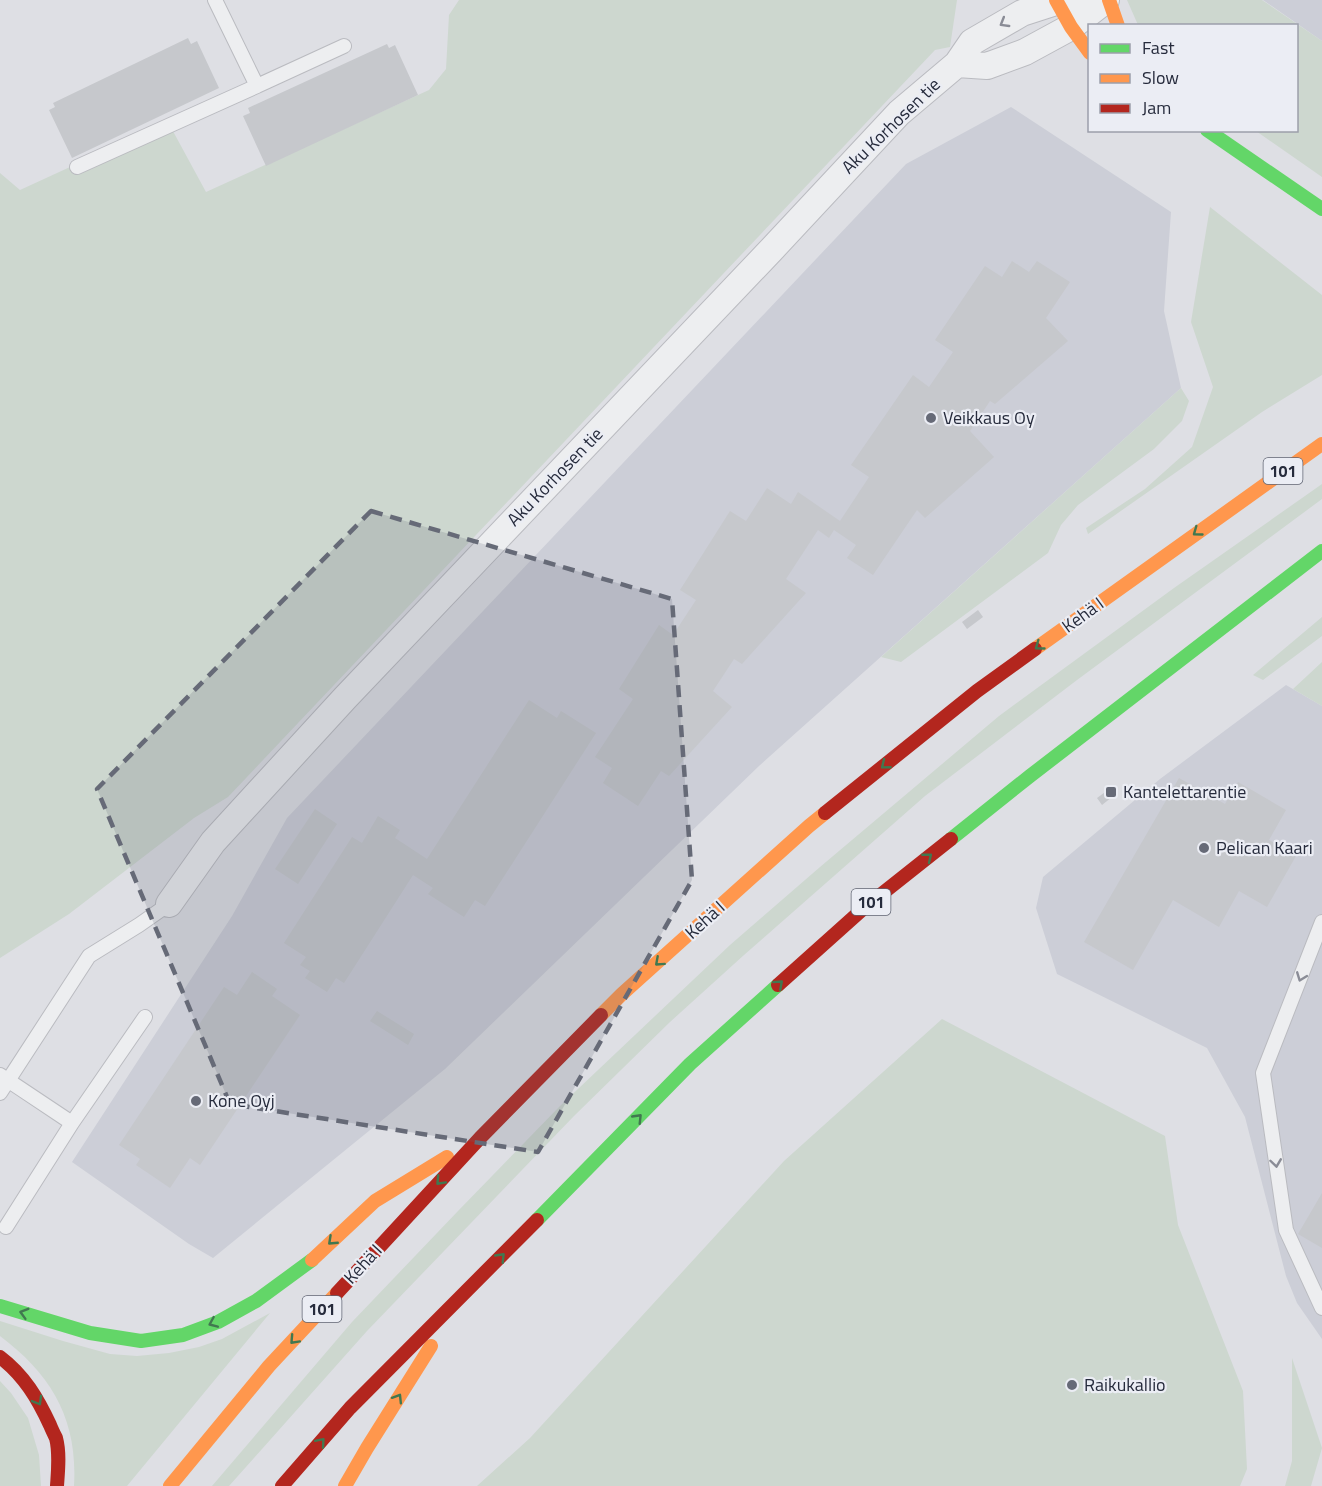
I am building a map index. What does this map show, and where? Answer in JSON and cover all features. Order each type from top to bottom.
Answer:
[{"type":"main road","points":[[1108,0],[1117,24]]},
{"type":"main road","points":[[1064,1],[1071,27],[1088,52]]},
{"type":"main road","points":[[1210,132],[1322,209]]},
{"type":"main road","name":"Kehä I","points":[[170,1486],[269,1366],[480,1138],[622,994],[809,826],[977,691],[1235,504],[1322,444]]},
{"type":"main road","name":"101","points":[[282,1486],[350,1408],[690,1064],[864,908],[1029,776],[1322,550]]},
{"type":"main road","points":[[0,1306],[90,1333],[141,1341],[183,1335],[218,1322],[256,1300],[311,1261],[375,1201],[480,1138]]},
{"type":"main road","points":[[345,1486],[460,1299]]},
{"type":"main road","points":[[0,1357],[28,1383],[43,1409],[56,1439],[57,1486]]},
{"type":"street","name":"Aku Korhosen tie","points":[[957,64],[987,66],[1025,52],[1071,27],[1108,0]]},
{"type":"street","name":"Aku Korhosen tie","points":[[169,904],[213,842],[345,698],[899,113],[957,64],[972,42],[1022,13],[1064,1]]},
{"type":"lane","points":[[215,0],[256,86]]},
{"type":"lane","points":[[77,167],[344,46]]},
{"type":"lane","points":[[0,1094],[4,1078],[89,956],[169,904]]},
{"type":"lane","points":[[1322,922],[1263,1073],[1286,1230],[1322,1308]]},
{"type":"lane","points":[[6,1227],[72,1123],[145,1017]]},
{"type":"lane","points":[[4,1078],[72,1123]]},
{"type":"highlighted area","points":[[371,511],[672,599],[692,880],[538,1152],[230,1104],[97,789]]},
{"type":"shaded area","points":[[459,0],[957,0],[950,47],[935,50],[228,797],[194,818],[69,914],[0,958],[0,173],[20,190],[168,122],[206,192],[429,90],[446,69],[449,15]]},
{"type":"shaded area","points":[[1127,0],[1262,0],[1297,24],[1138,24]]},
{"type":"shaded area","points":[[1263,0],[1322,0],[1322,41]]},
{"type":"shaded area","points":[[1298,25],[1322,41],[1322,177],[1257,132],[1298,132]]},
{"type":"shaded area","points":[[1011,107],[1171,212],[1164,311],[1181,388],[759,766],[445,1069],[213,1258],[189,1244],[72,1162],[232,916],[287,818],[906,164]]},
{"type":"shaded area","points":[[1210,207],[1322,295],[1322,375],[1262,412],[1088,534],[1086,528],[1145,489],[1192,447],[1213,387],[1191,322]]},
{"type":"shaded area","points":[[1181,388],[1189,401],[1182,421],[1154,449],[1078,505],[1061,525],[1048,553],[901,662],[881,657]]},
{"type":"shaded area","points":[[1322,484],[1322,499],[1077,680],[925,796],[744,955],[670,1022],[574,1116],[367,1331],[229,1486],[212,1486],[352,1322],[458,1211],[560,1106],[730,945],[999,716],[1174,588]]},
{"type":"shaded area","points":[[1322,617],[1322,636],[1263,680],[1253,675]]},
{"type":"shaded area","points":[[1322,662],[1322,706],[1293,689]]},
{"type":"shaded area","points":[[1286,685],[1322,706],[1322,1339],[1297,1303],[1286,1276],[1245,1117],[1207,1048],[1057,974],[1036,908],[1043,877],[1160,779]]},
{"type":"shaded area","points":[[942,1019],[1165,1136],[1178,1225],[1243,1391],[1247,1469],[1240,1486],[477,1486],[530,1438],[784,1161]]},
{"type":"shaded area","points":[[270,1313],[127,1486],[74,1486],[71,1440],[58,1401],[34,1367],[0,1336],[0,1321],[110,1354],[137,1356],[199,1347],[222,1339]]},
{"type":"shaded area","points":[[1292,1358],[1322,1448],[1311,1486],[1285,1486],[1292,1461]]},
{"type":"shaded area","points":[[0,1381],[28,1418],[39,1455],[41,1486],[0,1486]]},
{"type":"building","points":[[188,38],[191,44],[197,41],[219,88],[72,158],[49,110],[55,107],[53,103]]},
{"type":"building","points":[[387,44],[389,48],[395,45],[418,95],[266,166],[243,116],[250,113],[248,108]]},
{"type":"building","points":[[1012,261],[1029,272],[1037,261],[1070,282],[1046,318],[1068,341],[995,404],[990,401],[970,431],[994,457],[925,518],[917,510],[873,575],[847,558],[856,545],[834,530],[829,538],[818,530],[786,579],[806,593],[742,664],[734,659],[713,691],[732,707],[669,776],[661,771],[638,806],[603,783],[612,768],[595,757],[633,699],[619,689],[659,625],[673,635],[696,600],[680,590],[730,511],[746,521],[767,488],[791,504],[798,492],[840,521],[869,477],[851,465],[913,375],[929,387],[953,352],[935,340],[985,266],[1002,277]]},
{"type":"building","points":[[978,610],[983,617],[967,629],[962,622]]},
{"type":"building","points":[[529,700],[557,718],[561,711],[596,733],[485,906],[475,900],[464,917],[428,894],[433,888],[413,875],[344,983],[336,978],[327,992],[305,978],[310,971],[300,965],[306,957],[284,943],[352,837],[362,843],[378,816],[400,830],[395,838],[427,859]]},
{"type":"building","points":[[1179,778],[1225,804],[1238,782],[1286,810],[1269,840],[1296,856],[1267,907],[1239,891],[1219,927],[1173,900],[1133,970],[1084,942]]},
{"type":"building","points":[[1112,787],[1117,793],[1102,805],[1097,798]]},
{"type":"building","points":[[315,809],[337,824],[298,884],[275,869]]},
{"type":"building","name":"Kone Oyj","points":[[252,972],[277,989],[272,996],[300,1015],[200,1165],[190,1158],[170,1188],[136,1165],[140,1159],[119,1145],[224,987],[237,995]]},
{"type":"building","points":[[377,1011],[414,1034],[408,1045],[370,1021]]},
{"type":"building","points":[[1322,1193],[1322,1248],[1298,1234]]},
{"type":"traffic: fast","points":[[1210,132],[1322,209]]},
{"type":"traffic: fast","points":[[951,839],[1322,551]]},
{"type":"traffic: fast","points":[[537,1220],[690,1064],[778,985]]},
{"type":"traffic: fast","points":[[0,1306],[90,1333],[141,1341],[183,1335],[218,1322],[256,1301],[312,1260]]},
{"type":"traffic: slow","points":[[1056,0],[1071,27],[1088,50]]},
{"type":"traffic: slow","points":[[1109,0],[1117,24]]},
{"type":"traffic: slow","points":[[1035,649],[1322,444]]},
{"type":"traffic: slow","points":[[601,1015],[825,813]]},
{"type":"traffic: slow","points":[[312,1260],[375,1201],[447,1157]]},
{"type":"traffic: slow","points":[[170,1486],[269,1366],[337,1293]]},
{"type":"traffic: slow","points":[[345,1486],[431,1346]]},
{"type":"traffic: jam","points":[[825,813],[977,691],[1035,649]]},
{"type":"traffic: jam","points":[[778,985],[864,908],[951,839]]},
{"type":"traffic: jam","points":[[337,1293],[480,1138],[601,1015]]},
{"type":"traffic: jam","points":[[282,1486],[350,1408],[537,1220]]},
{"type":"traffic: jam","points":[[0,1357],[30,1388],[56,1438],[57,1486]]},
{"type":"place","name":"Veikkaus Oy","points":[[931,418]]},
{"type":"place","name":"Kantelettarentie","points":[[1111,792]]},
{"type":"place","name":"Pelican Kaari","points":[[1204,848]]},
{"type":"place","name":"Kone Oyj","points":[[196,1101]]},
{"type":"place","name":"Raikukallio","points":[[1072,1385]]}]
